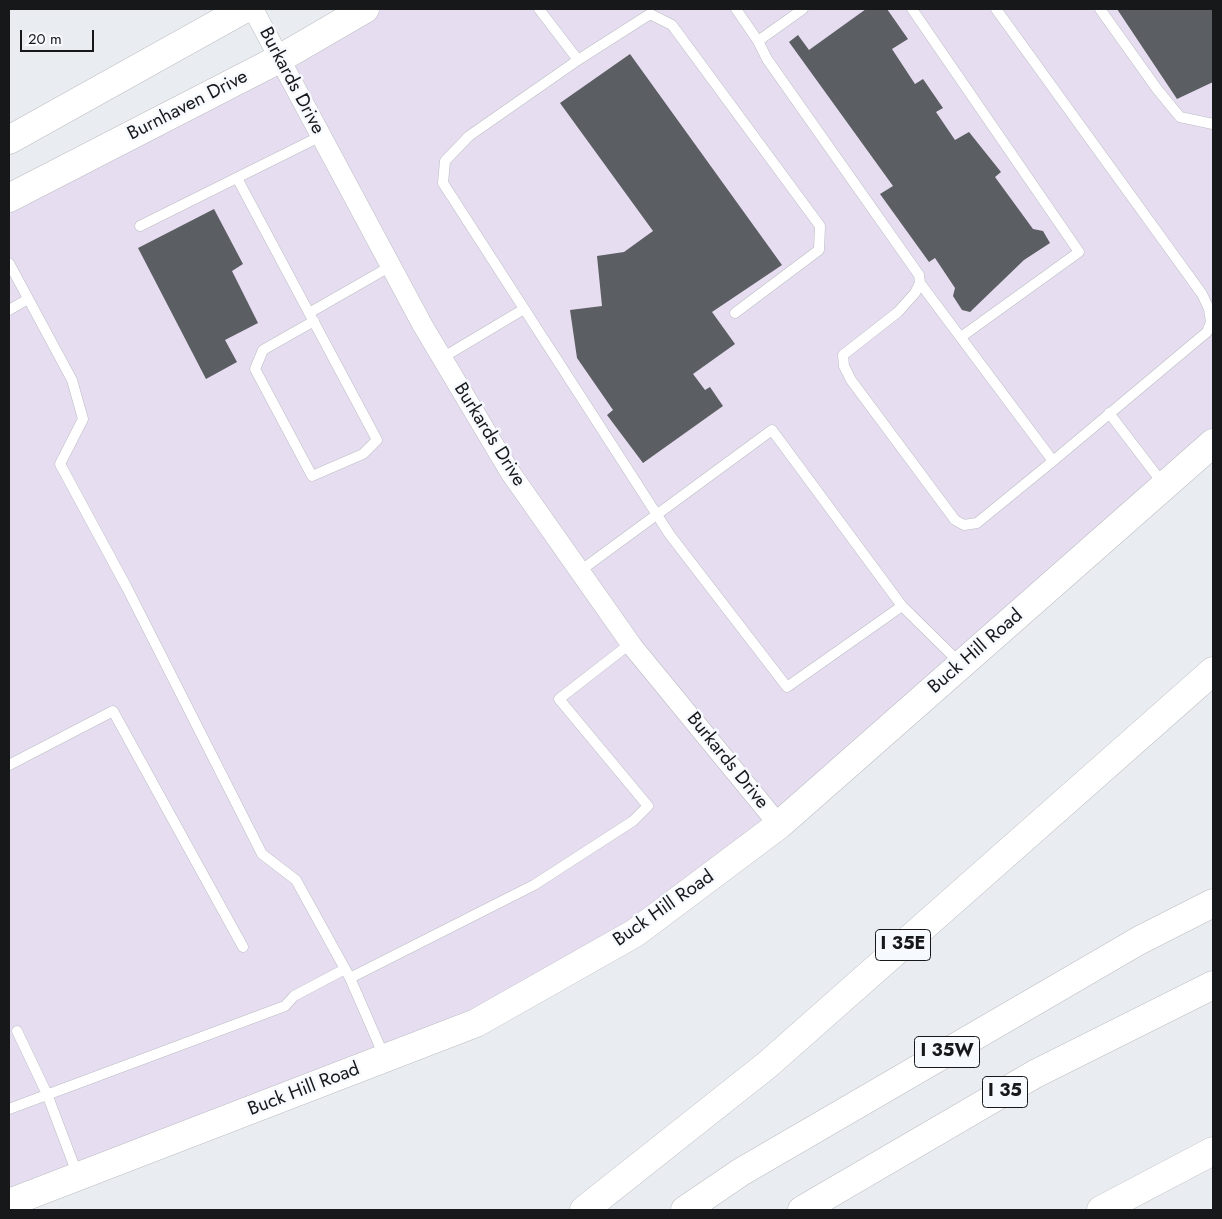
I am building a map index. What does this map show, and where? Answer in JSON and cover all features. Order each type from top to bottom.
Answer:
[{"type":"main road","points":[[9,140],[244,9]]},
{"type":"main road","name":"Burnhaven Drive","points":[[9,198],[279,59],[365,9]]},
{"type":"main road","name":"Buck Hill Road","points":[[9,1204],[476,1024],[635,933],[779,825],[1213,442]]},
{"type":"main road","name":"I 35E","points":[[584,1210],[767,1065],[1213,671]]},
{"type":"main road","name":"I 35W","points":[[685,1210],[784,1147],[1140,940],[1213,903]]},
{"type":"main road","name":"I 35","points":[[802,1210],[1035,1074],[1213,985]]},
{"type":"main road","points":[[1101,1210],[1213,1152]]},
{"type":"street","name":"Burkards Drive","points":[[253,9],[320,136],[442,358],[510,472],[631,643],[779,825]]},
{"type":"lane","points":[[539,9],[578,60]]},
{"type":"lane","points":[[736,9],[758,41],[767,59],[919,275],[920,283],[1053,461]]},
{"type":"lane","points":[[758,41],[804,9]]},
{"type":"lane","points":[[912,9],[1079,252],[961,337]]},
{"type":"lane","points":[[920,283],[915,293],[898,312],[843,355],[844,366],[851,380],[955,520],[964,525],[976,523],[1053,461],[1207,332],[1211,322],[1209,309],[1202,294],[996,9]]},
{"type":"lane","points":[[1100,9],[1157,89],[1180,117],[1213,125]]},
{"type":"lane","points":[[735,313],[820,250],[820,226],[672,25],[650,14],[578,60],[469,136],[445,161],[443,183],[670,535],[787,687],[902,606]]},
{"type":"lane","points":[[140,226],[320,136]]},
{"type":"lane","points":[[237,178],[311,317],[377,440],[364,454],[312,476],[254,368],[263,350],[311,317],[391,266]]},
{"type":"lane","points":[[9,263],[72,380],[83,419],[60,464],[126,586],[262,854],[296,880],[347,974],[385,1059]]},
{"type":"lane","points":[[9,310],[28,299]]},
{"type":"lane","points":[[442,358],[524,309]]},
{"type":"lane","points":[[1109,413],[1165,485]]},
{"type":"lane","points":[[580,571],[656,513],[772,430],[902,606],[961,664]]},
{"type":"lane","points":[[9,1108],[285,1006],[294,996],[347,974],[534,885],[632,821],[648,806],[559,699],[631,643]]},
{"type":"lane","points":[[9,765],[113,711],[243,947]]},
{"type":"lane","points":[[17,1031],[47,1094],[78,1177]]},
{"type":"shaded area","points":[[365,9],[1213,9],[1213,443],[779,825],[476,1023],[9,1203],[9,198]]},
{"type":"building","points":[[866,9],[887,9],[908,39],[892,49],[915,84],[923,79],[943,108],[936,112],[955,140],[969,132],[1001,172],[995,177],[1033,229],[1043,231],[1050,243],[1024,260],[970,312],[962,310],[953,296],[955,288],[935,258],[929,262],[880,194],[893,186],[789,42],[798,35],[809,50]]},
{"type":"building","points":[[1117,9],[1213,9],[1213,82],[1177,99]]},
{"type":"building","points":[[630,54],[782,265],[712,312],[735,344],[693,374],[705,390],[710,387],[723,406],[643,463],[607,415],[613,410],[577,358],[570,310],[602,306],[597,256],[624,252],[653,231],[560,103]]},
{"type":"building","points":[[214,209],[243,264],[232,271],[258,323],[225,340],[237,362],[206,379],[138,248]]}]
